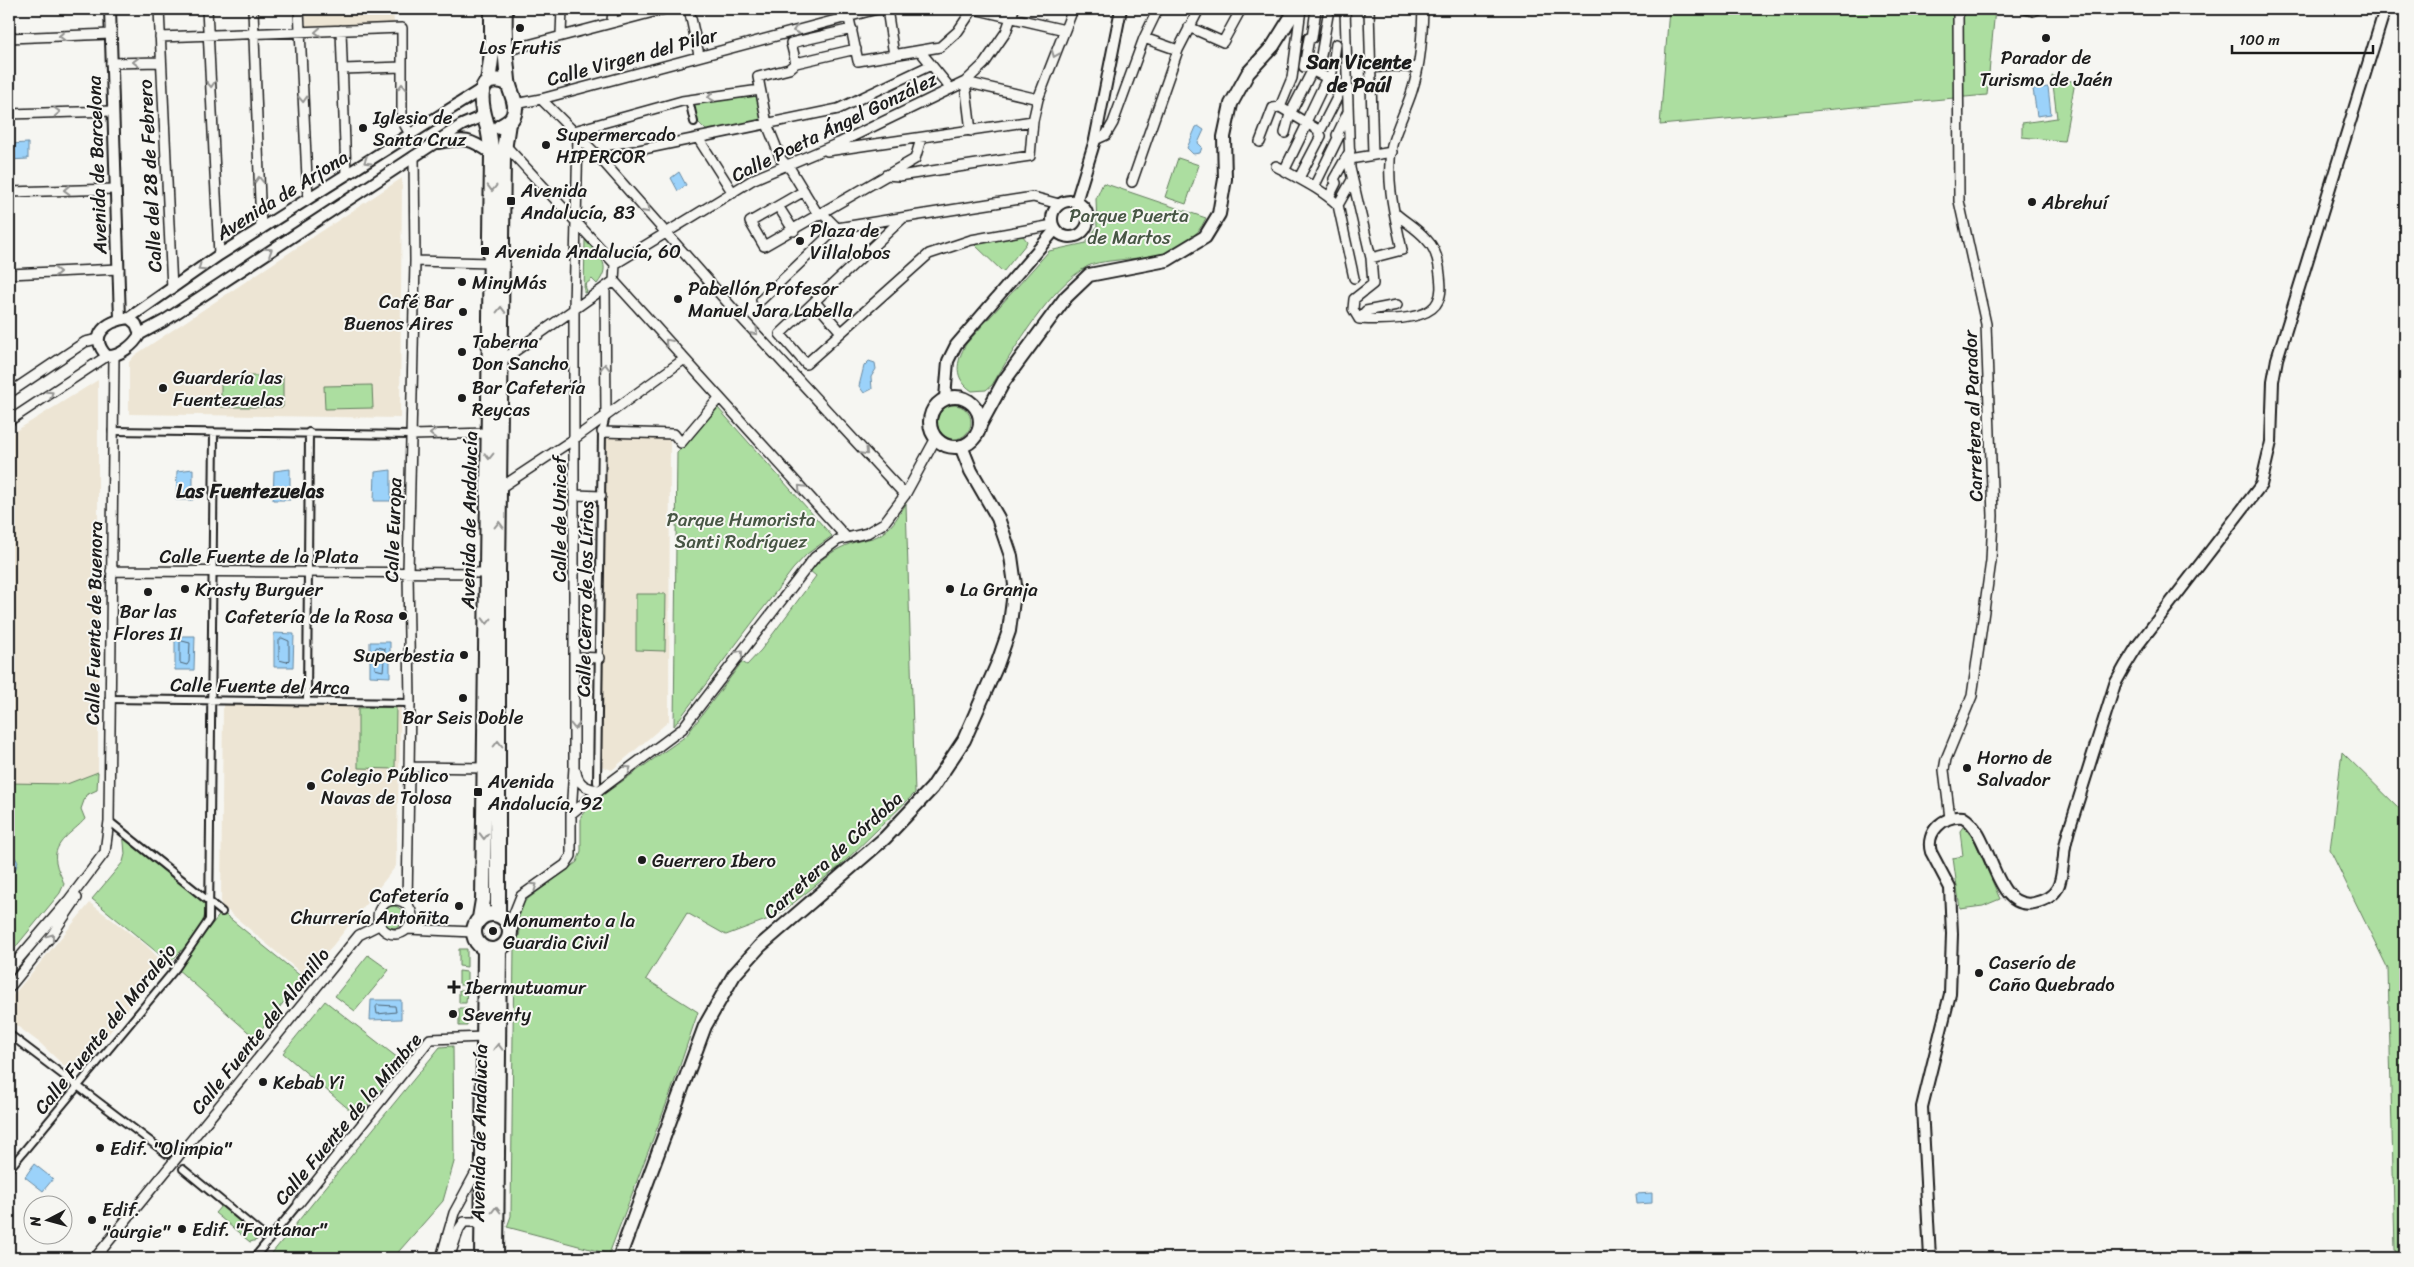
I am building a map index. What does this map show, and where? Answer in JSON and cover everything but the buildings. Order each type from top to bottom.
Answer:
[{"type":"main road","points":[[492,9],[492,52],[481,106],[485,119],[494,127],[501,127],[508,123],[514,115],[514,95],[508,83],[505,51],[505,9]]},
{"type":"main road","points":[[1000,388],[981,399],[969,400],[954,396],[945,398],[938,403],[930,416],[930,424],[936,438],[948,446],[961,446],[974,439],[1000,388],[1066,296],[1089,275],[1167,260],[1205,237],[1219,214],[1225,179],[1224,137],[1231,104],[1248,73],[1273,46],[1296,9]]},
{"type":"main road","points":[[485,85],[498,80],[508,83]]},
{"type":"main road","name":"Avenida de Andalucía","points":[[485,119],[492,154],[489,433],[498,915]]},
{"type":"main road","name":"Avenida de Andalucía","points":[[480,918],[483,900],[485,768],[493,573],[500,488],[503,158],[508,123]]},
{"type":"main road","points":[[969,400],[978,411],[980,425]]},
{"type":"main road","name":"Carretera de Córdoba","points":[[619,1258],[705,1026],[734,975],[778,929],[885,838],[932,788],[964,740],[997,666],[1009,632],[1015,585],[1011,556],[998,518],[971,471],[961,446]]},
{"type":"main road","points":[[488,914],[498,915],[509,926],[509,937],[499,949],[485,949],[476,942],[473,932],[480,918],[488,914]]},
{"type":"main road","name":"Avenida de Andalucía","points":[[482,1258],[485,949]]},
{"type":"main road","name":"Avenida de Andalucía","points":[[496,1258],[499,949]]},
{"type":"street","name":"Avenida de Barcelona","points":[[110,9],[119,269],[125,319]]},
{"type":"street","name":"Calle del 28 de Febrero","points":[[159,9],[172,288]]},
{"type":"street","points":[[207,9],[219,256]]},
{"type":"street","points":[[253,9],[261,229]]},
{"type":"street","points":[[300,9],[308,199]]},
{"type":"street","points":[[561,35],[562,9]]},
{"type":"street","points":[[612,21],[613,9]]},
{"type":"street","points":[[505,51],[612,21],[663,9]]},
{"type":"street","points":[[689,9],[699,55]]},
{"type":"street","name":"Calle Virgen del Pilar","points":[[515,104],[541,99],[848,12],[877,9]]},
{"type":"street","points":[[887,9],[894,55]]},
{"type":"street","points":[[848,12],[858,61],[940,47],[958,31],[973,9],[1012,13],[1065,30]]},
{"type":"street","points":[[886,175],[899,176],[1030,156],[1033,121],[1038,99],[1073,9]]},
{"type":"street","points":[[1076,202],[1095,140],[1121,9]]},
{"type":"street","points":[[1095,140],[1106,134],[1113,123],[1144,38],[1158,9]]},
{"type":"street","points":[[1132,182],[1178,50],[1199,9]]},
{"type":"street","points":[[1189,27],[1223,42],[1240,9]]},
{"type":"street","points":[[1280,107],[1292,78],[1301,9]]},
{"type":"street","points":[[1311,70],[1308,38],[1312,38],[1316,9]]},
{"type":"street","points":[[1285,134],[1290,114],[1311,70],[1330,9]]},
{"type":"street","points":[[1345,9],[1346,87],[1349,110],[1352,180],[1371,258],[1374,284],[1354,299],[1353,309],[1359,319]]},
{"type":"street","points":[[1369,9],[1373,156]]},
{"type":"street","points":[[1371,258],[1402,250],[1395,213],[1390,168],[1400,120],[1412,92],[1418,68],[1423,9]]},
{"type":"street","name":"Carretera al Parador","points":[[1950,818],[1944,770],[1946,759],[1972,696],[1991,561],[1993,516],[1986,324],[1959,201],[1958,9]]},
{"type":"street","points":[[2026,9],[2033,11],[2038,9]]},
{"type":"street","points":[[1930,1258],[1922,1108],[1950,994],[1952,934],[1950,888],[1929,845],[1933,831],[1941,822],[1950,818],[1963,817],[1973,825],[1984,842],[2005,893],[2016,900],[2030,904],[2046,900],[2057,890],[2062,877],[2064,853],[2069,830],[2115,684],[2138,645],[2261,485],[2272,442],[2272,381],[2385,9]]},
{"type":"street","name":"Calle Poeta Ángel González","points":[[615,264],[754,179],[965,82],[984,64],[1006,32],[1012,13]]},
{"type":"street","points":[[160,37],[402,28],[402,120],[410,134]]},
{"type":"street","points":[[341,30],[346,174]]},
{"type":"street","points":[[796,63],[791,43],[852,30]]},
{"type":"street","points":[[9,38],[111,34]]},
{"type":"street","points":[[1144,38],[1178,50]]},
{"type":"street","points":[[1336,44],[1329,78],[1280,168],[1314,187],[1338,205],[1354,278]]},
{"type":"street","points":[[837,228],[821,215],[788,164],[782,159],[767,124],[758,77],[789,69],[796,63],[856,49]]},
{"type":"street","points":[[920,51],[950,89]]},
{"type":"street","points":[[111,63],[161,62]]},
{"type":"street","points":[[600,158],[838,109],[931,65]]},
{"type":"street","points":[[1293,66],[1311,70],[1346,87]]},
{"type":"street","points":[[1370,68],[1392,66],[1418,68]]},
{"type":"street","points":[[343,69],[402,67]]},
{"type":"street","points":[[971,131],[965,82],[1038,99]]},
{"type":"street","name":"Avenida de Arjona","points":[[125,319],[219,256],[485,85]]},
{"type":"street","points":[[1299,178],[1320,133],[1346,87]]},
{"type":"street","points":[[576,133],[689,100],[760,90]]},
{"type":"street","points":[[541,99],[600,158],[735,311],[905,495]]},
{"type":"street","points":[[689,100],[694,122]]},
{"type":"street","points":[[1260,142],[1272,108],[1280,107],[1320,133]]},
{"type":"street","points":[[1314,187],[1339,136],[1337,135],[1349,110]]},
{"type":"street","points":[[9,114],[113,111]]},
{"type":"street","name":"Avenida de Arjona","points":[[140,334],[164,321],[462,125],[485,119]]},
{"type":"street","points":[[814,153],[921,139],[1033,121]]},
{"type":"street","name":"Calle de Unicef","points":[[509,926],[521,896],[565,865],[571,856],[575,657],[574,307],[576,133]]},
{"type":"street","points":[[698,138],[733,193]]},
{"type":"street","points":[[434,143],[466,139],[474,141],[492,154]]},
{"type":"street","points":[[804,191],[750,222],[764,246],[794,231],[915,159],[921,139]]},
{"type":"street","points":[[505,145],[615,264],[614,281],[683,360],[846,537]]},
{"type":"street","points":[[1350,155],[1373,156],[1392,152]]},
{"type":"street","points":[[1329,197],[1336,183],[1334,179],[1350,155]]},
{"type":"street","name":"Calle Europa","points":[[407,905],[410,703],[408,572],[416,261],[414,156]]},
{"type":"street","points":[[1338,205],[1352,180]]},
{"type":"street","points":[[9,192],[116,188]]},
{"type":"street","points":[[761,300],[837,228],[1032,197],[1059,204],[1068,201],[1076,202],[1082,206],[1087,214],[1086,226],[1078,235],[1066,236],[1054,227],[1052,215],[1059,204]]},
{"type":"street","points":[[778,206],[794,231]]},
{"type":"street","points":[[1359,319],[1384,320],[1406,318],[1426,312],[1438,303],[1441,286],[1435,250],[1427,239],[1395,213]]},
{"type":"street","points":[[903,218],[780,334],[806,364],[929,254],[971,240],[1054,227]]},
{"type":"street","points":[[945,398],[948,361],[956,345],[1054,227]]},
{"type":"street","points":[[416,261],[491,263]]},
{"type":"street","points":[[9,274],[119,269]]},
{"type":"street","points":[[501,361],[574,307],[614,281]]},
{"type":"street","points":[[605,287],[606,416]]},
{"type":"street","points":[[815,302],[841,332]]},
{"type":"street","points":[[1359,319],[1366,311],[1397,305]]},
{"type":"street","points":[[9,421],[110,356],[131,345],[140,334],[136,324],[125,319],[100,332],[97,339],[101,349],[110,356]]},
{"type":"street","points":[[9,393],[86,342],[97,339]]},
{"type":"street","name":"Calle Fuente de Buenora","points":[[82,883],[105,852],[109,821],[112,431],[110,356]]},
{"type":"street","points":[[500,488],[574,439],[683,360]]},
{"type":"street","points":[[602,432],[674,434],[681,443],[719,398]]},
{"type":"street","name":"Calle Cerro de los Lírios","points":[[598,786],[602,432],[606,416]]},
{"type":"street","points":[[112,431],[489,433]]},
{"type":"street","points":[[307,701],[309,432]]},
{"type":"street","name":"Calle Fuente del Moralejo","points":[[9,1169],[176,968],[209,920],[214,433]]},
{"type":"street","points":[[572,814],[598,786],[682,729],[815,557],[838,540],[876,529],[884,523],[905,495],[936,438]]},
{"type":"street","points":[[576,495],[601,496]]},
{"type":"street","name":"Calle Fuente de la Plata","points":[[111,572],[493,573]]},
{"type":"street","points":[[575,657],[600,658]]},
{"type":"street","name":"Calle Fuente del Arca","points":[[109,699],[410,703]]},
{"type":"street","points":[[409,767],[485,768]]},
{"type":"street","points":[[574,767],[577,778],[583,786],[598,786]]},
{"type":"street","points":[[109,821],[222,912]]},
{"type":"street","points":[[9,970],[82,883]]},
{"type":"street","points":[[9,988],[23,973],[71,908],[82,883]]},
{"type":"street","points":[[408,929],[412,914],[407,905],[398,900],[387,902],[379,909],[377,920],[379,925],[387,933],[393,935],[408,929],[473,932]]},
{"type":"street","name":"Calle Fuente del Alamillo","points":[[95,1258],[359,935],[379,925]]},
{"type":"street","points":[[23,973],[22,964],[31,946]]},
{"type":"street","points":[[9,979],[12,976],[23,973]]},
{"type":"street","points":[[9,1034],[167,1154]]},
{"type":"street","name":"Calle Fuente de la Mimbre","points":[[254,1258],[430,1039],[485,1037]]},
{"type":"street","points":[[441,1258],[454,1213],[482,1161]]},
{"type":"street","points":[[183,1169],[269,1240]]},
{"type":"street","points":[[449,1258],[459,1229],[464,1222],[482,1222]]},
{"type":"street","points":[[9,1255],[13,1258]]},
{"type":"shaded area","points":[[305,9],[393,9],[394,23],[306,28]]},
{"type":"shaded area","points":[[402,178],[400,418],[129,414],[129,362],[135,355]]},
{"type":"shaded area","points":[[98,380],[98,772],[67,784],[13,784],[9,783],[9,435]]},
{"type":"shaded area","points":[[607,437],[670,438],[669,721],[612,770],[601,766]]},
{"type":"shaded area","name":"Colegio Público Navas de Tolosa","points":[[223,703],[401,705],[396,866],[307,978],[221,905]]},
{"type":"shaded area","points":[[90,903],[147,946],[164,964],[75,1076],[40,1043],[9,1020],[9,1000]]},
{"type":"green space","points":[[1669,9],[1995,9],[1987,95],[1660,125]]},
{"type":"green space","points":[[2052,76],[2075,82],[2064,141],[2022,137],[2022,123],[2057,118]]},
{"type":"green space","points":[[757,92],[762,117],[759,122],[706,130],[697,121],[693,103]]},
{"type":"green space","points":[[1178,158],[1199,165],[1186,204],[1165,197]]},
{"type":"green space","name":"Parque Puerta de Martos","points":[[1103,183],[1206,218],[1198,231],[1177,248],[1152,256],[1093,264],[1074,276],[1060,288],[1034,319],[992,385],[986,390],[972,391],[962,381],[958,369],[958,363],[966,344],[1049,251],[1086,243],[1097,227],[1096,199]]},
{"type":"green space","points":[[1022,235],[1027,241],[1026,244],[1003,272],[975,245],[977,243]]},
{"type":"green space","points":[[585,240],[602,260],[604,271],[597,284],[592,279],[585,285],[587,292],[584,293]]},
{"type":"green space","points":[[221,376],[236,380],[249,376],[283,376],[283,407],[221,407]]},
{"type":"green space","points":[[372,385],[373,408],[325,409],[324,386]]},
{"type":"green space","points":[[954,405],[961,406],[966,410],[970,415],[970,429],[966,434],[961,438],[954,439],[947,438],[942,434],[938,429],[937,422],[938,415],[942,410],[947,406]]},
{"type":"green space","name":"Parque Humorista Santi Rodríguez","points":[[718,408],[832,536],[807,554],[793,569],[674,726],[677,453]]},
{"type":"green space","points":[[906,504],[915,793],[840,866],[774,917],[726,935],[687,913],[646,979],[698,1012],[672,1089],[609,1254],[507,1227],[511,1216],[514,947],[520,932],[518,921],[515,917],[521,904],[577,862],[581,851],[581,816],[593,802],[686,736],[742,662],[747,665],[761,650],[816,576],[810,571],[834,551],[852,543],[876,537],[884,532],[894,523]]},
{"type":"green space","points":[[636,594],[666,594],[665,651],[636,650]]},
{"type":"green space","points":[[396,707],[395,769],[358,768],[358,708]]},
{"type":"green space","points":[[2342,752],[2405,814],[2405,1258],[2400,1258],[2395,1250],[2388,969],[2330,850]]},
{"type":"green space","points":[[98,772],[97,790],[86,795],[81,809],[85,819],[65,838],[57,849],[57,865],[64,884],[60,893],[9,955],[9,783],[67,784]]},
{"type":"green space","points":[[1963,827],[1972,835],[2000,899],[1983,906],[1960,909],[1953,858],[1963,856],[1960,831]]},
{"type":"green space","points":[[123,831],[207,898],[204,918],[196,934],[170,963],[92,899],[123,862],[125,854]]},
{"type":"green space","points":[[393,906],[401,909],[404,917],[401,925],[393,928],[385,925],[382,917],[385,909]]},
{"type":"green space","points":[[222,912],[303,978],[255,1038],[176,968]]},
{"type":"green space","points":[[459,949],[467,949],[467,967],[459,966]]},
{"type":"green space","points":[[368,955],[389,970],[355,1011],[335,996]]},
{"type":"green space","points":[[459,971],[467,972],[467,985],[459,985]]},
{"type":"green space","points":[[459,990],[467,990],[466,1003],[459,1003]]},
{"type":"green space","points":[[325,1001],[403,1062],[358,1117],[283,1053]]},
{"type":"green space","points":[[459,1008],[467,1008],[467,1026],[459,1026]]},
{"type":"green space","points":[[453,1046],[454,1162],[443,1201],[393,1258],[268,1258],[440,1047]]},
{"type":"green space","points":[[222,1205],[257,1233],[257,1240],[250,1242],[215,1213]]},
{"type":"water","points":[[2048,87],[2051,114],[2037,116],[2033,89]]},
{"type":"water","points":[[1198,126],[1204,130],[1198,143],[1202,147],[1200,153],[1193,154],[1187,148]]},
{"type":"water","points":[[28,143],[28,159],[9,160],[9,144]]},
{"type":"water","points":[[679,172],[686,185],[678,191],[671,178]]},
{"type":"water","points":[[869,361],[875,363],[876,369],[871,377],[872,389],[864,393],[859,386],[864,366]]},
{"type":"water","points":[[193,469],[193,500],[176,500],[177,471]]},
{"type":"water","points":[[290,469],[290,500],[273,500],[274,471]]},
{"type":"water","points":[[391,470],[391,501],[374,501],[375,472]]},
{"type":"water","points":[[274,633],[294,634],[293,667],[274,667]]},
{"type":"water","points":[[175,636],[195,636],[194,670],[175,670]]},
{"type":"water","points":[[370,642],[390,642],[390,677],[370,676]]},
{"type":"water","points":[[9,848],[18,862],[14,873],[9,876]]},
{"type":"water","points":[[371,1000],[401,1000],[401,1019],[370,1020]]},
{"type":"water","points":[[34,1164],[53,1179],[43,1191],[25,1177]]},
{"type":"water","points":[[1652,1193],[1652,1203],[1637,1204],[1636,1194]]},
{"type":"place","name":"Los Frutis","points":[[520,28]]},
{"type":"place","name":"Parador de Turismo de Jaén","points":[[2046,38]]},
{"type":"place","name":"Iglesia de Santa Cruz","points":[[363,128]]},
{"type":"place","name":"Supermercado HIPERCOR","points":[[546,145]]},
{"type":"place","name":"Avenida Andalucía, 83","points":[[511,201]]},
{"type":"place","name":"Abrehuí","points":[[2032,202]]},
{"type":"place","name":"Plaza de Villalobos","points":[[800,241]]},
{"type":"place","name":"Avenida Andalucía, 60","points":[[485,251]]},
{"type":"place","name":"MinyMás","points":[[462,282]]},
{"type":"place","name":"Pabellón Profesor Manuel Jara Labella","points":[[678,299]]},
{"type":"place","name":"Café Bar Buenos Aires","points":[[463,312]]},
{"type":"place","name":"Taberna Don Sancho","points":[[462,352]]},
{"type":"place","name":"Guardería las Fuentezuelas","points":[[163,388]]},
{"type":"place","name":"Bar Cafetería Reycas","points":[[462,398]]},
{"type":"place","name":"Krasty Burguer","points":[[185,589]]},
{"type":"place","name":"La Granja","points":[[950,589]]},
{"type":"place","name":"Bar las Flores II","points":[[148,592]]},
{"type":"place","name":"Cafetería de la Rosa","points":[[403,616]]},
{"type":"place","name":"Superbestia","points":[[464,655]]},
{"type":"place","name":"Bar Seis Doble","points":[[463,698]]},
{"type":"place","name":"Horno de Salvador","points":[[1967,768]]},
{"type":"place","name":"Colegio Público Navas de Tolosa","points":[[311,786]]},
{"type":"place","name":"Avenida Andalucía, 92","points":[[478,792]]},
{"type":"place","name":"Guerrero Ibero","points":[[642,860]]},
{"type":"place","name":"Cafetería Churrería Antoñita","points":[[459,906]]},
{"type":"place","name":"Monumento a la Guardia Civil","points":[[493,931]]},
{"type":"place","name":"Caserío de Caño Quebrado","points":[[1979,973]]},
{"type":"place","name":"Ibermutuamur","points":[[454,987]]},
{"type":"place","name":"Seventy","points":[[453,1014]]},
{"type":"place","name":"Kebab Yi","points":[[263,1082]]},
{"type":"place","name":"Edif. \"Olimpia\"","points":[[100,1148]]},
{"type":"place","name":"Edif. \"aurgie\"","points":[[92,1220]]},
{"type":"place","name":"Edif. \"Fontanar\"","points":[[182,1229]]},
{"type":"district","name":"San Vicente de Paúl","points":[[1359,74]]},
{"type":"district","name":"Las Fuentezuelas","points":[[250,491]]}]
